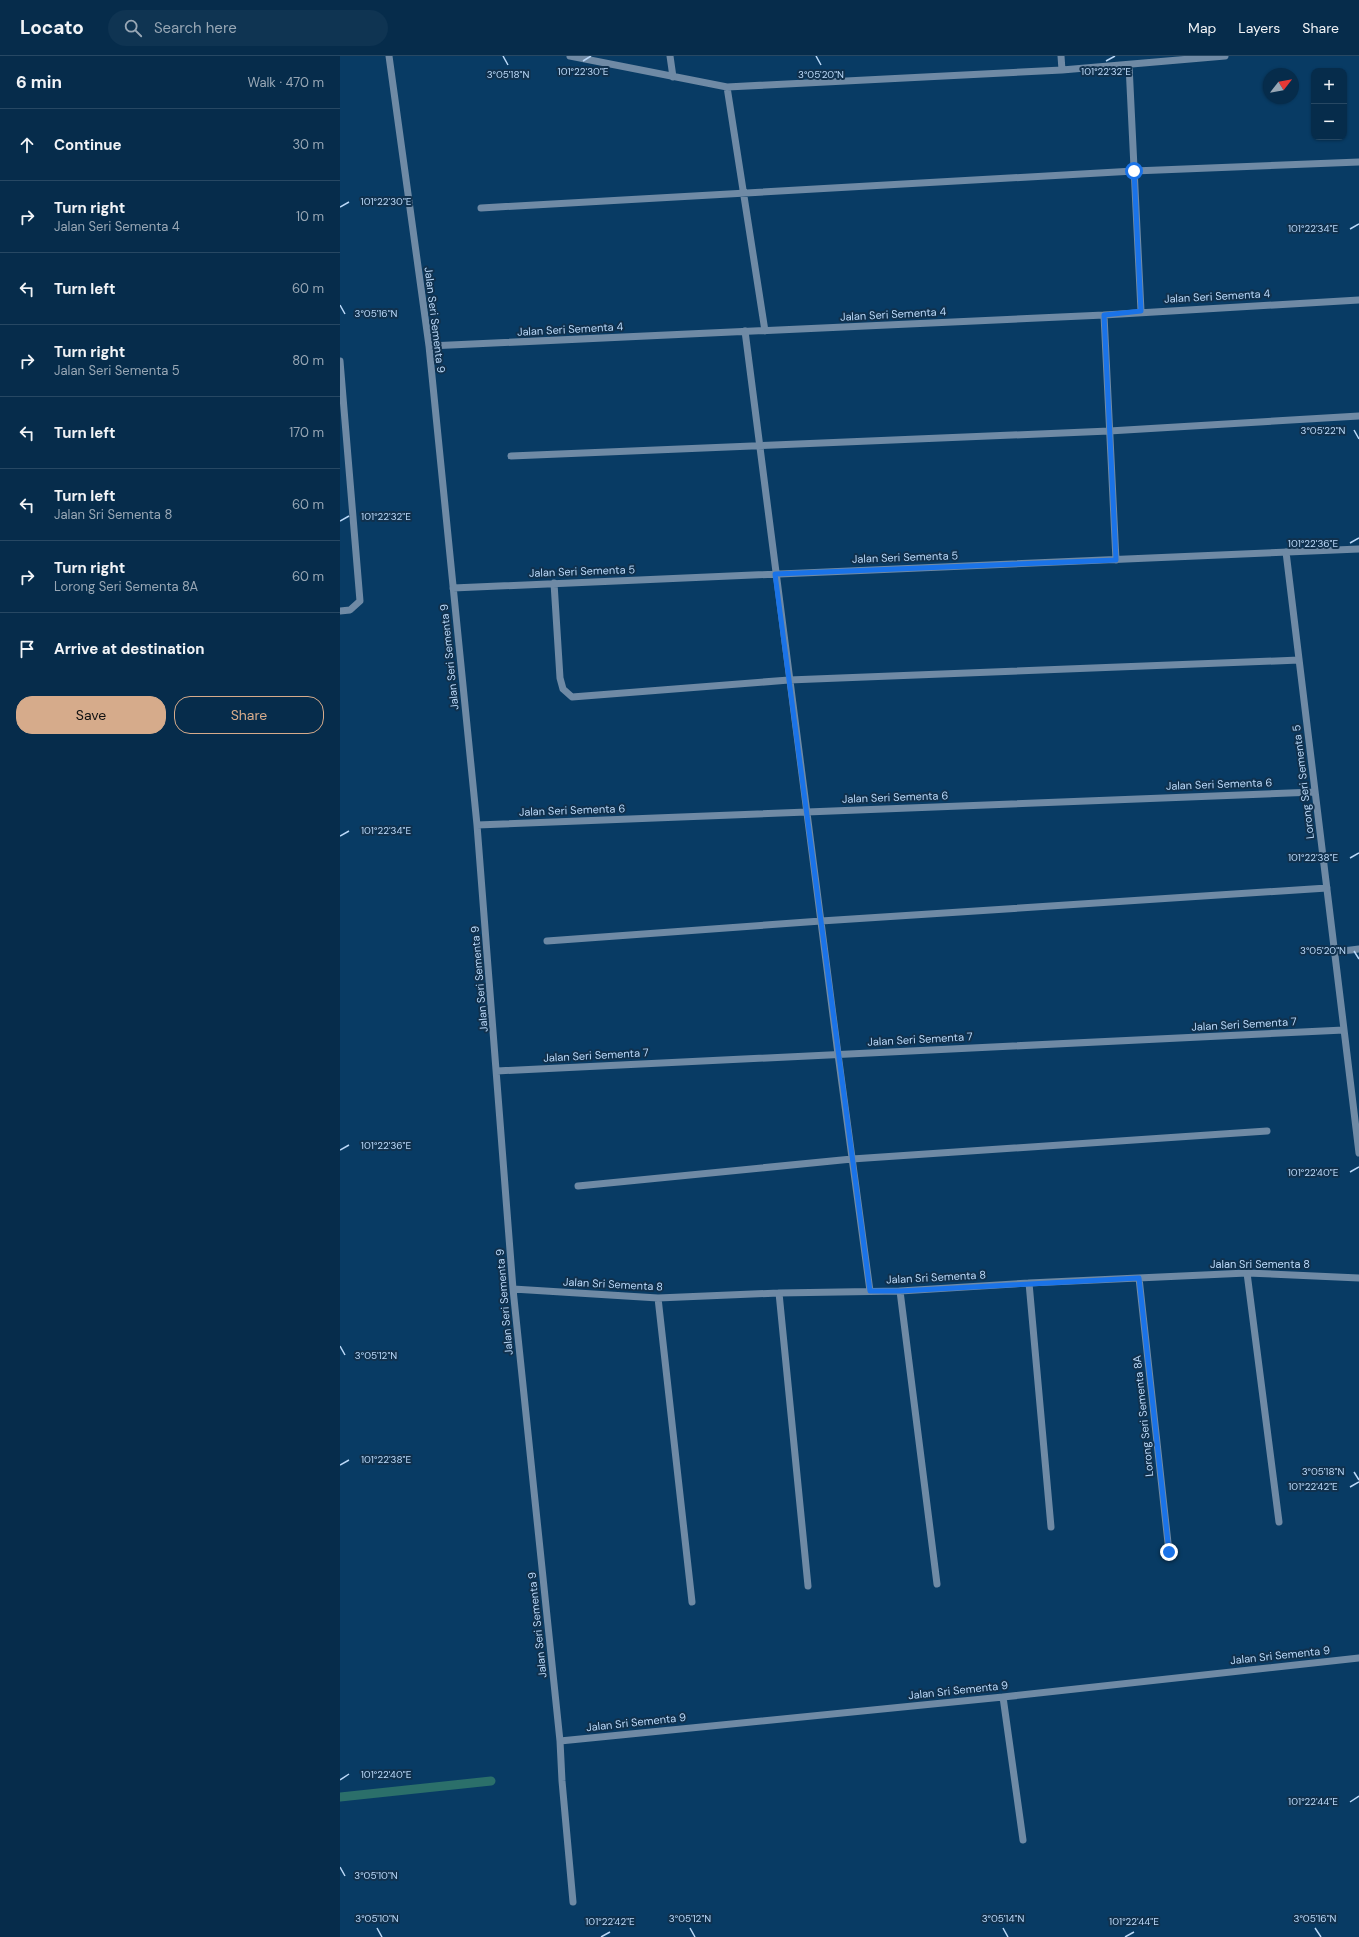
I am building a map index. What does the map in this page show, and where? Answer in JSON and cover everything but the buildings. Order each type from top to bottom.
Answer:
[{"type":"street","name":"Jalan Seri Sementa 9","points":[[389,56],[428,346],[477,825],[513,1290],[560,1741],[562,1781],[573,1902]]},
{"type":"street","points":[[570,56],[673,78],[727,87],[1062,70],[1225,56]]},
{"type":"street","points":[[670,56],[673,78]]},
{"type":"street","points":[[1061,56],[1062,70]]},
{"type":"street","points":[[1129,65],[1141,311]]},
{"type":"street","points":[[727,87],[765,331]]},
{"type":"street","points":[[481,208],[1134,171],[1359,162]]},
{"type":"street","name":"Jalan Seri Sementa 4","points":[[428,346],[1104,315],[1141,311],[1359,300]]},
{"type":"street","points":[[1104,315],[1116,560]]},
{"type":"street","points":[[745,331],[775,574],[870,1291]]},
{"type":"street","points":[[340,361],[360,587],[360,601],[350,610],[340,611]]},
{"type":"street","points":[[511,456],[1109,431],[1359,416]]},
{"type":"street","name":"Jalan Seri Sementa 5","points":[[452,588],[1359,549]]},
{"type":"street","name":"Lorong Seri Sementa 5","points":[[1286,552],[1359,1153]]},
{"type":"street","points":[[554,583],[560,678],[562,689],[572,697],[789,680],[1299,660]]},
{"type":"street","name":"Jalan Seri Sementa 6","points":[[477,825],[1315,792]]},
{"type":"street","points":[[547,942],[821,921],[1327,888]]},
{"type":"street","points":[[1334,952],[1359,949]]},
{"type":"street","name":"Jalan Seri Sementa 7","points":[[497,1071],[1344,1030]]},
{"type":"street","points":[[578,1186],[852,1159],[1267,1131]]},
{"type":"street","points":[[1247,1273],[1279,1522]]},
{"type":"street","name":"Jalan Sri Sementa 8","points":[[513,1290],[658,1298],[779,1293],[900,1291],[1029,1283],[1247,1273],[1359,1278]]},
{"type":"street","name":"Lorong Seri Sementa 8A","points":[[1139,1278],[1169,1552]]},
{"type":"street","points":[[1029,1283],[1051,1527]]},
{"type":"street","points":[[900,1291],[937,1584]]},
{"type":"street","points":[[779,1293],[808,1586]]},
{"type":"street","points":[[658,1298],[692,1602]]},
{"type":"street","name":"Jalan Sri Sementa 9","points":[[560,1741],[1003,1697],[1359,1658]]},
{"type":"street","points":[[1003,1697],[1023,1840]]},
{"type":"waterway","points":[[340,1797],[491,1781]]},
{"type":"route","points":[[1134,171],[1141,311],[1104,315],[1116,560],[775,574],[870,1291],[900,1291],[1139,1278],[1169,1552]]}]
